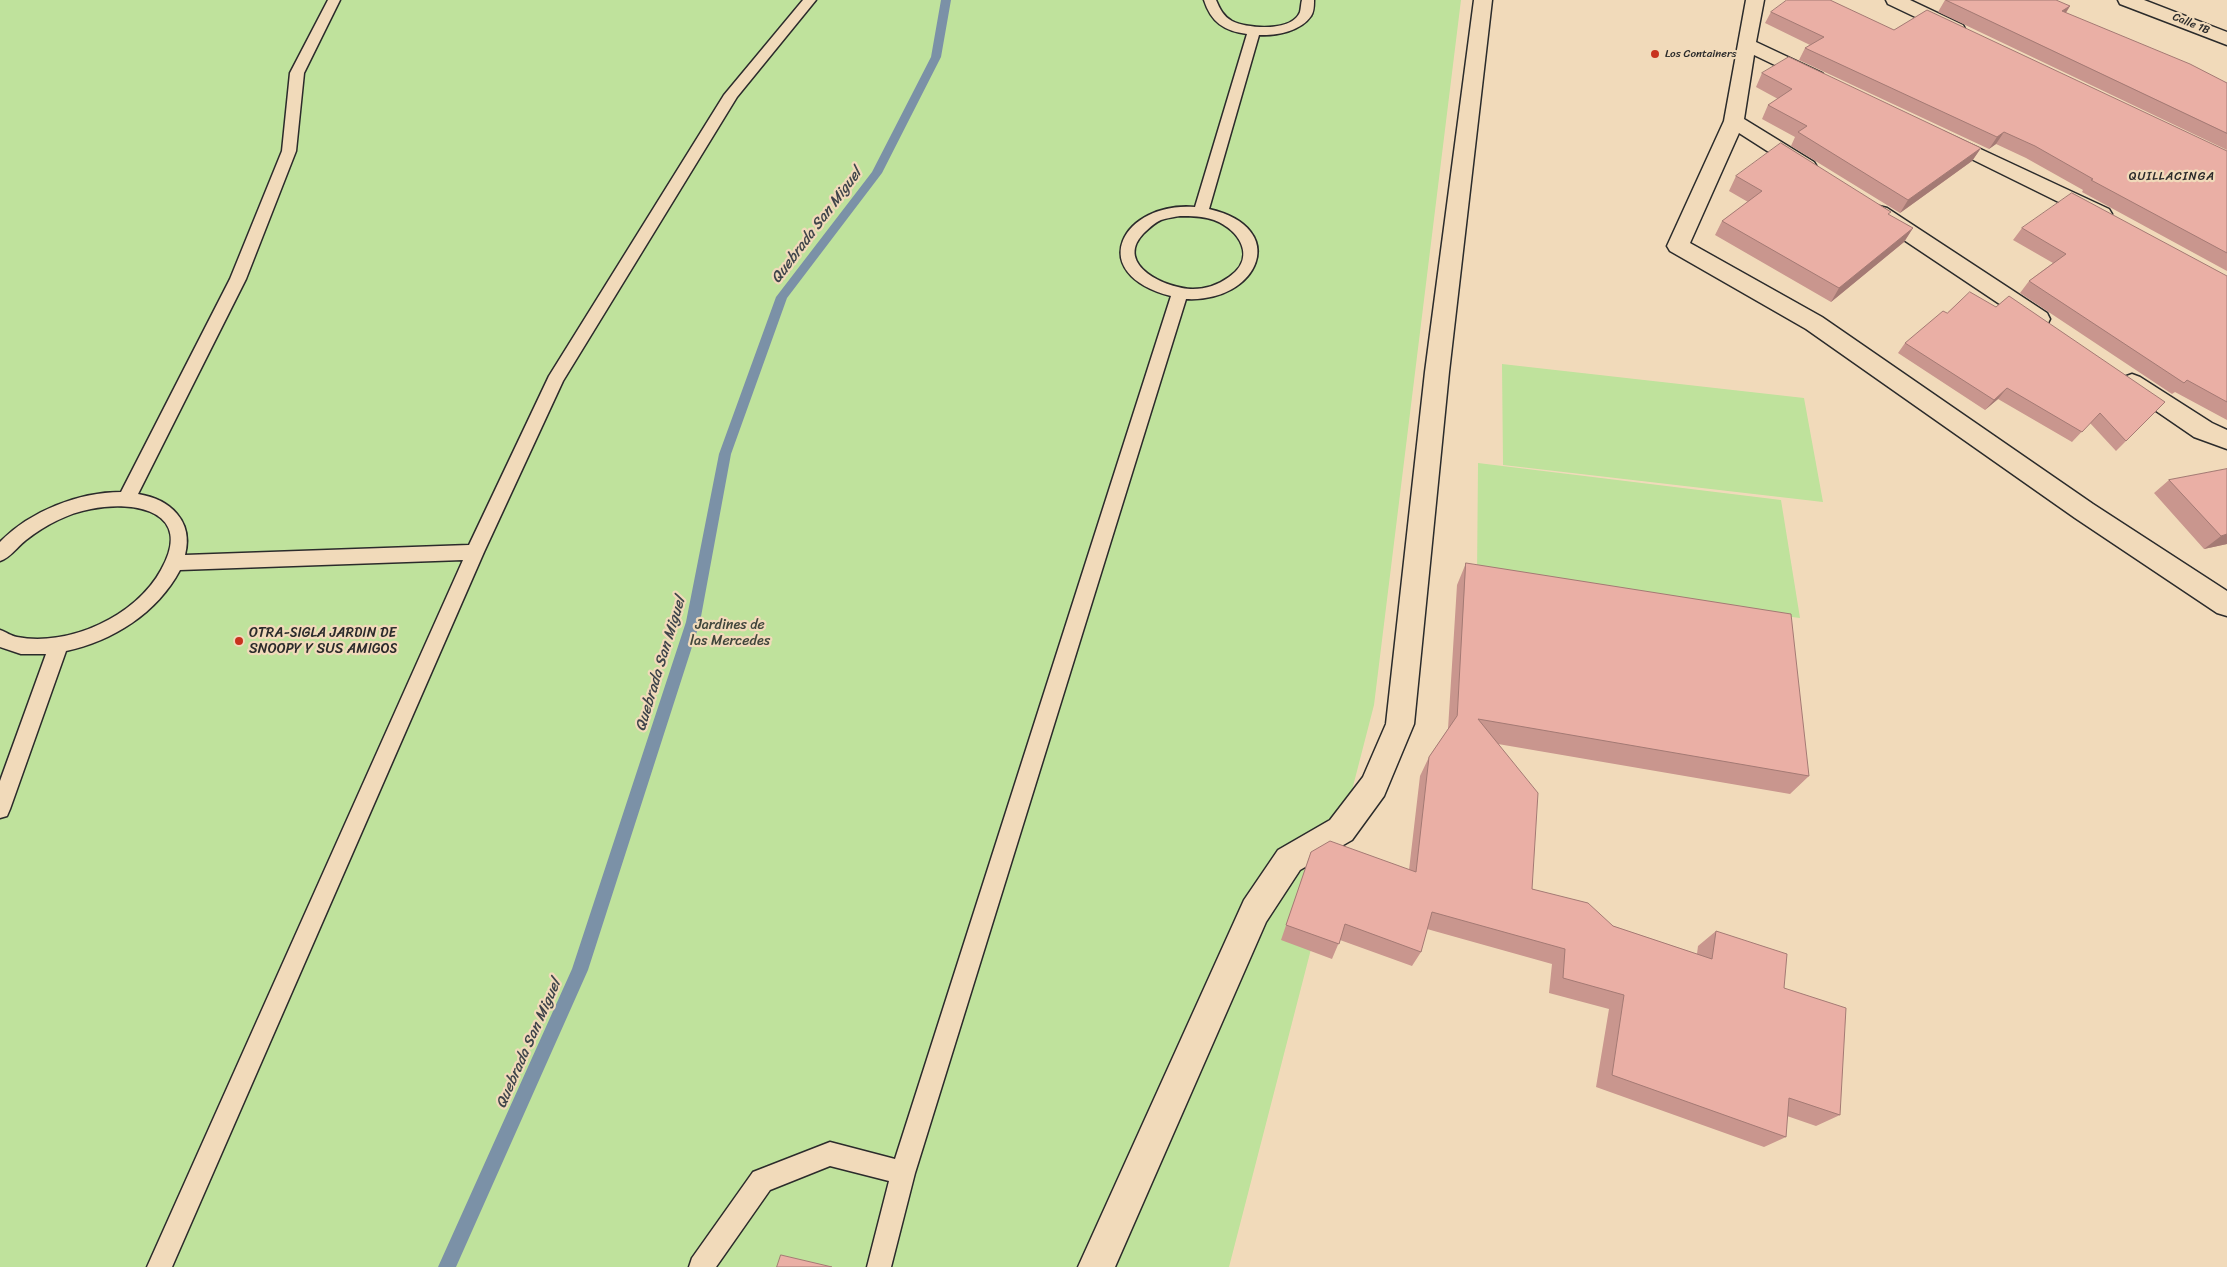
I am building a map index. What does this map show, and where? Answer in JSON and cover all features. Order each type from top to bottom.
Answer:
[{"type":"street","points":[[1096,1267],[1255,911],[1289,860],[1341,830],[1374,786],[1400,724],[1437,372],[1483,0]]},
{"type":"street","points":[[1755,0],[1734,121],[1678,246],[1814,323],[2084,511],[2227,605]]},
{"type":"street","points":[[1895,0],[1973,37]]},
{"type":"street","name":"Calle 1B","points":[[2127,0],[2227,39]]},
{"type":"street","points":[[1746,44],[1836,87]]},
{"type":"street","points":[[1734,121],[1824,178]]},
{"type":"street","points":[[1926,130],[2071,198],[2114,222]]},
{"type":"street","points":[[1865,204],[2054,330]]},
{"type":"street","points":[[2112,369],[2203,430],[2227,440]]},
{"type":"lane","points":[[127,498],[238,279],[288,151],[297,73],[334,0]]},
{"type":"lane","points":[[158,1267],[475,552],[555,380],[731,95],[810,0]]},
{"type":"lane","points":[[1208,0],[1215,15],[1225,23],[1254,31],[1279,30],[1294,25],[1304,18],[1309,9],[1308,0]]},
{"type":"lane","points":[[1201,212],[1254,31]]},
{"type":"lane","points":[[1180,211],[1201,212],[1230,222],[1239,229],[1249,242],[1252,256],[1246,271],[1238,280],[1221,289],[1202,294],[1180,294],[1152,285],[1140,277],[1130,264],[1128,253],[1130,239],[1142,226],[1158,216],[1180,211]]},
{"type":"lane","points":[[879,1267],[903,1174],[1180,294]]},
{"type":"lane","points":[[0,554],[32,526],[65,509],[95,500],[127,498],[162,508],[171,516],[179,536],[176,563],[153,595],[125,618],[96,634],[59,645],[29,647],[0,638]]},
{"type":"lane","points":[[176,563],[475,552]]},
{"type":"lane","points":[[0,809],[59,645]]},
{"type":"lane","points":[[701,1267],[762,1181],[830,1154],[903,1174]]},
{"type":"green space","name":"Jardines de las Mercedes","points":[[0,0],[1461,0],[1374,705],[1229,1267],[0,1267]]},
{"type":"green space","points":[[1502,364],[1804,398],[1823,502],[1503,465]]},
{"type":"green space","points":[[1478,463],[1781,500],[1800,618],[1477,577]]},
{"type":"building","points":[[1787,0],[1830,0],[1894,30],[1927,10],[2227,151],[2227,253],[2091,180],[2093,179],[2035,146],[2004,132],[1997,137],[1805,48],[1824,37],[1771,12]]},
{"type":"building","points":[[1946,0],[2056,0],[2070,6],[2062,11],[2190,64],[2227,83],[2227,133]]},
{"type":"building","points":[[1789,57],[1981,148],[1908,200],[1798,132],[1807,126],[1768,105],[1792,89],[1762,73]]},
{"type":"building","points":[[1781,143],[1891,212],[1888,214],[1913,228],[1839,288],[1722,221],[1762,191],[1736,176]]},
{"type":"building","points":[[2072,193],[2227,276],[2227,402],[2187,380],[2184,383],[2029,281],[2066,254],[2022,228]]},
{"type":"building","points":[[1970,292],[1996,307],[2009,296],[2165,402],[2126,441],[2100,413],[2082,432],[2007,388],[1994,400],[1905,343],[1943,311],[1947,313]]},
{"type":"building","points":[[2227,469],[2227,534],[2221,536],[2169,480]]},
{"type":"building","points":[[1466,563],[1791,614],[1809,776],[1478,719],[1538,793],[1532,889],[1588,903],[1613,926],[1712,959],[1716,931],[1787,954],[1784,988],[1846,1008],[1840,1115],[1789,1098],[1786,1137],[1612,1075],[1624,995],[1563,978],[1565,949],[1432,912],[1421,952],[1345,924],[1339,944],[1286,925],[1311,852],[1330,841],[1416,872],[1429,757],[1457,716]]},
{"type":"building","points":[[781,1255],[832,1267],[777,1267]]},
{"type":"waterway","name":"Quebrada San Miguel","points":[[447,1267],[580,970],[693,622],[725,454],[782,297],[877,173],[936,57],[946,0]]},
{"type":"place","name":"Los Containers","points":[[1655,54]]},
{"type":"place","name":"OTRA-SIGLA JARDIN DE SNOOPY Y SUS AMIGOS","points":[[239,641]]},
{"type":"district","name":"QUILLACINGA","points":[[2172,177]]}]
